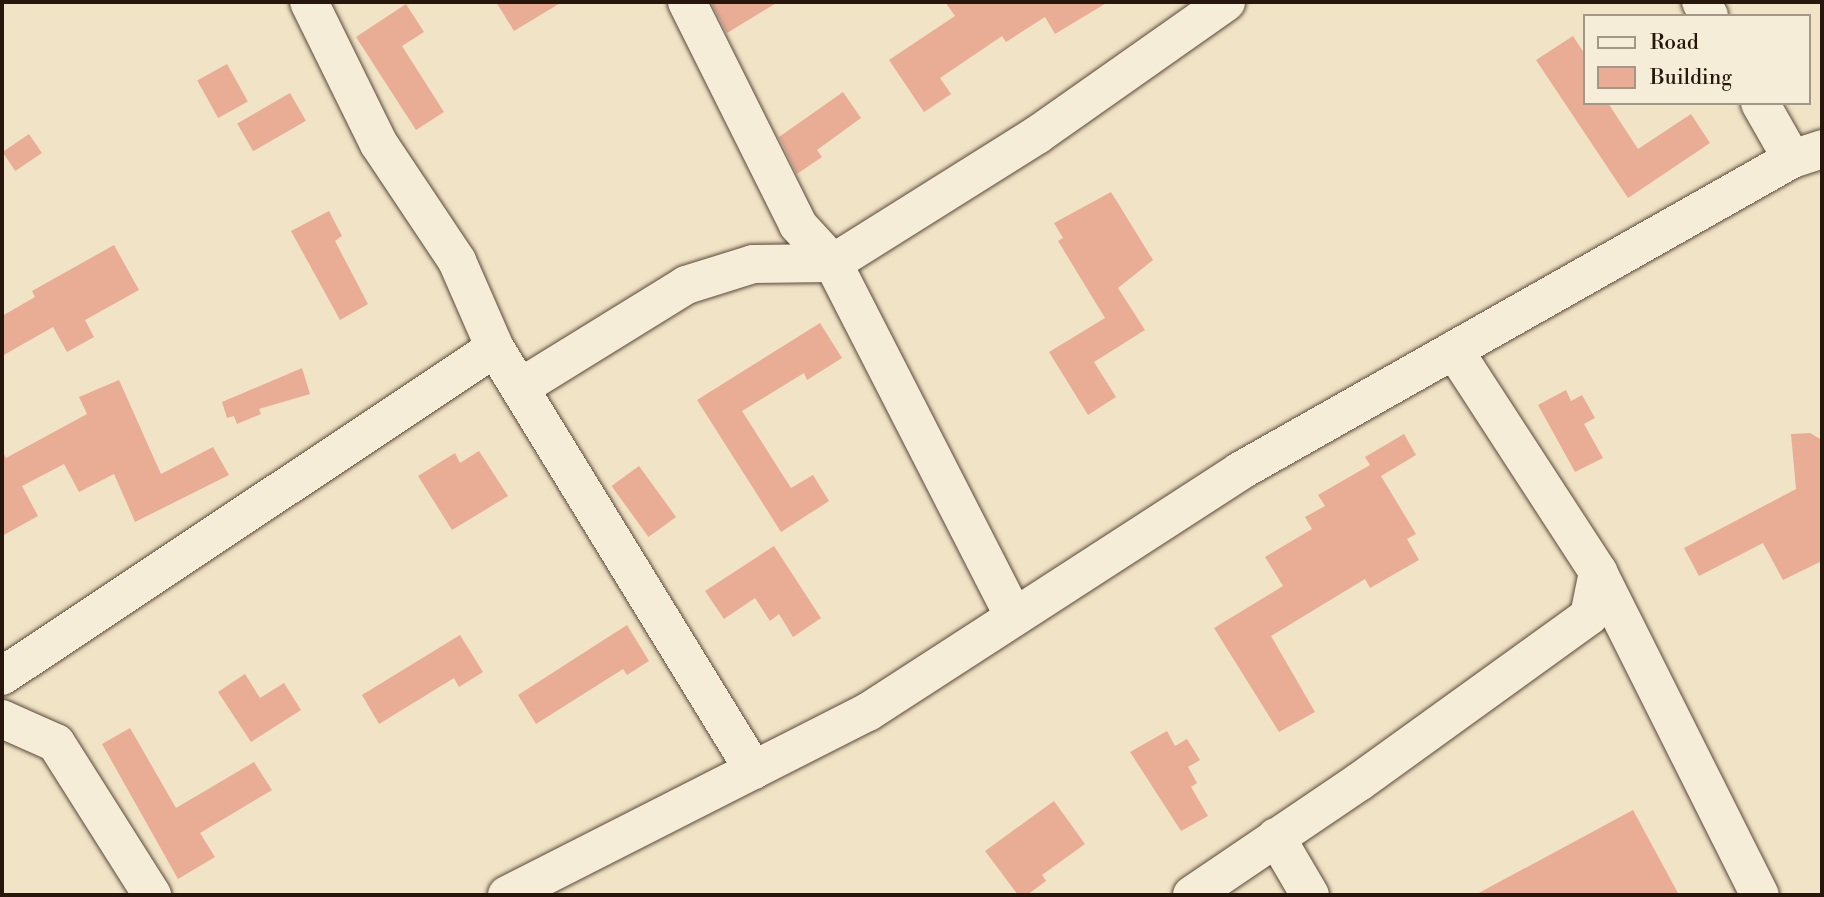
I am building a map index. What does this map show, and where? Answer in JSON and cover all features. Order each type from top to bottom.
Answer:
[{"type":"street","points":[[309,2],[379,144],[457,261],[495,348],[754,770]]},
{"type":"street","points":[[687,2],[797,225],[833,263],[1014,617]]},
{"type":"street","points":[[521,387],[686,285],[753,264],[833,263],[1037,135],[1226,2]]},
{"type":"street","points":[[507,895],[869,712],[1240,471],[1807,154],[1762,105]]},
{"type":"street","points":[[2,676],[495,348]]},
{"type":"street","points":[[1454,351],[1598,572],[1760,895]]},
{"type":"street","points":[[1192,895],[1589,616],[1598,572]]},
{"type":"street","points":[[2,719],[56,743],[152,895]]},
{"type":"street","points":[[1276,837],[1310,895]]},
{"type":"building","points":[[496,2],[562,2],[514,31]]},
{"type":"building","points":[[711,2],[778,2],[727,33]]},
{"type":"building","points":[[945,2],[1108,2],[1055,34],[1045,17],[1006,42],[1002,36],[940,78],[951,94],[924,112],[889,60],[955,16]]},
{"type":"building","points":[[406,4],[424,32],[402,46],[444,112],[416,130],[356,37]]},
{"type":"building","points":[[1573,36],[1582,50],[1582,105],[1609,105],[1638,149],[1691,114],[1710,143],[1628,198],[1536,60]]},
{"type":"building","points":[[227,64],[248,102],[218,118],[197,80]]},
{"type":"building","points":[[843,92],[861,118],[817,150],[822,157],[797,174],[779,137]]},
{"type":"building","points":[[290,93],[306,121],[253,151],[237,124]]},
{"type":"building","points":[[29,134],[42,153],[15,171],[2,152]]},
{"type":"building","points":[[1111,192],[1153,260],[1118,288],[1145,330],[1094,362],[1116,397],[1088,415],[1049,352],[1105,318],[1058,241],[1063,238],[1054,223]]},
{"type":"building","points":[[329,211],[342,236],[335,241],[368,304],[340,320],[291,231]]},
{"type":"building","points":[[114,245],[139,290],[85,320],[94,337],[67,352],[53,327],[2,356],[2,316],[35,297],[32,291]]},
{"type":"building","points":[[820,323],[842,358],[807,380],[804,373],[742,411],[791,488],[813,475],[829,501],[781,532],[697,400]]},
{"type":"building","points":[[302,368],[310,394],[259,409],[261,414],[237,424],[234,416],[227,418],[222,402]]},
{"type":"building","points":[[119,380],[161,474],[213,447],[229,475],[135,522],[114,474],[79,492],[64,464],[22,486],[38,516],[2,536],[2,450],[6,458],[87,414],[79,397]]},
{"type":"building","points":[[1566,390],[1571,401],[1582,395],[1595,418],[1584,424],[1603,458],[1575,472],[1538,405]]},
{"type":"building","points":[[1810,433],[1822,440],[1822,561],[1783,580],[1763,543],[1699,576],[1684,548],[1796,489],[1791,434]]},
{"type":"building","points":[[1404,434],[1416,455],[1381,476],[1416,534],[1407,539],[1419,560],[1370,588],[1365,579],[1271,636],[1315,712],[1279,732],[1214,628],[1283,586],[1265,557],[1312,529],[1305,517],[1325,506],[1318,495],[1370,465],[1365,457]]},
{"type":"building","points":[[479,451],[508,496],[452,530],[418,476],[455,453],[460,463]]},
{"type":"building","points":[[639,466],[676,517],[649,537],[611,486]]},
{"type":"building","points":[[774,546],[821,618],[793,637],[779,614],[770,621],[755,598],[724,619],[705,591]]},
{"type":"building","points":[[627,625],[649,661],[627,675],[623,669],[536,724],[518,695]]},
{"type":"building","points":[[460,635],[483,672],[459,687],[454,678],[379,724],[362,695]]},
{"type":"building","points":[[245,674],[260,698],[284,683],[301,710],[251,742],[218,692]]},
{"type":"building","points":[[130,728],[176,808],[254,762],[272,790],[200,833],[215,857],[178,879],[102,744]]},
{"type":"building","points":[[1167,731],[1175,746],[1187,739],[1200,760],[1188,767],[1197,783],[1191,787],[1208,816],[1181,831],[1130,752]]},
{"type":"building","points":[[1054,801],[1085,844],[1042,875],[1046,881],[1027,895],[1018,895],[985,851]]},
{"type":"building","points":[[1633,810],[1679,895],[1475,895]]}]
